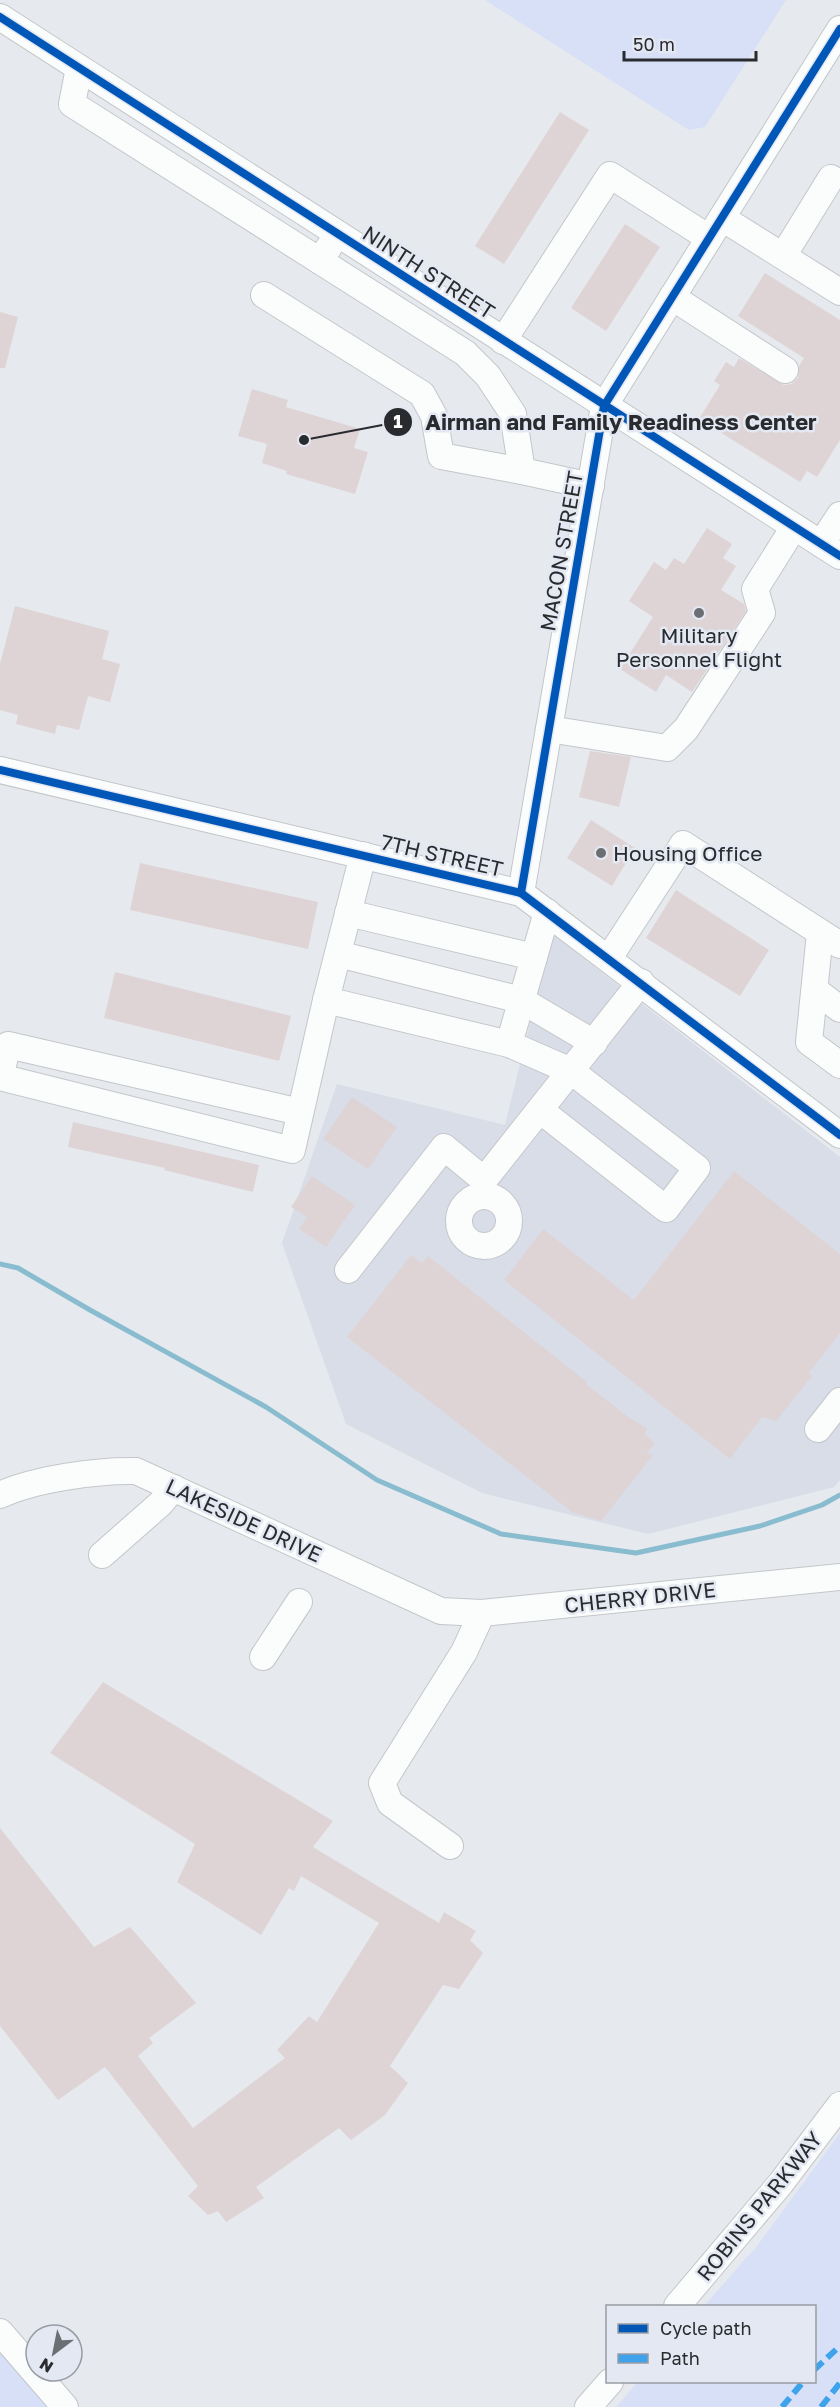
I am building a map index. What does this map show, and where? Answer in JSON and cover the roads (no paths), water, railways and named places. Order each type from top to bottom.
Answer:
[{"type":"street","name":"NINTH STREET","points":[[0,17],[830,550]]},
{"type":"street","name":"MACON STREET","points":[[521,893],[604,406],[840,29]]},
{"type":"street","points":[[79,68],[72,104],[465,353],[488,376],[513,414],[522,471]]},
{"type":"street","points":[[503,341],[610,175],[716,228],[783,256],[840,292]]},
{"type":"street","points":[[783,256],[831,178]]},
{"type":"street","points":[[320,261],[337,234]]},
{"type":"street","points":[[264,295],[422,394],[434,416],[441,456],[591,486]]},
{"type":"street","points":[[672,297],[785,370]]},
{"type":"street","points":[[830,550],[840,515]]},
{"type":"street","points":[[549,729],[667,748],[686,729],[762,614],[755,589],[794,527]]},
{"type":"street","name":"7TH STREET","points":[[0,770],[521,893],[840,1135]]},
{"type":"street","points":[[609,958],[683,844],[830,939],[815,990],[809,1042],[840,1065]]},
{"type":"street","points":[[300,1112],[8,1045],[0,1077],[292,1150],[326,1000],[363,855]]},
{"type":"street","points":[[508,1044],[547,912]]},
{"type":"street","points":[[348,913],[534,957]]},
{"type":"street","points":[[338,954],[521,1000],[594,1043]]},
{"type":"street","points":[[348,1270],[444,1148],[485,1188],[540,1110],[641,982]]},
{"type":"street","points":[[815,990],[840,1009]]},
{"type":"street","points":[[326,1000],[508,1044],[571,1071],[697,1167],[666,1209],[540,1110]]},
{"type":"street","points":[[818,1429],[840,1401]]},
{"type":"street","name":"LAKESIDE DRIVE","points":[[0,1495],[16,1487],[108,1470],[136,1471],[441,1611],[482,1613]]},
{"type":"street","points":[[102,1555],[160,1504],[174,1488]]},
{"type":"street","name":"CHERRY DRIVE","points":[[482,1613],[840,1577]]},
{"type":"street","points":[[263,1657],[299,1602]]},
{"type":"street","points":[[450,1846],[390,1803],[382,1783],[464,1653],[482,1613]]},
{"type":"street","name":"ROBINS PARKWAY","points":[[679,2305],[781,2183],[840,2105]]},
{"type":"street","points":[[0,2332],[65,2407]]},
{"type":"street","points":[[588,2407],[609,2383]]},
{"type":"waterway","points":[[0,1264],[18,1268],[266,1407],[377,1480],[501,1534],[636,1553],[760,1526],[822,1505],[840,1495]]},
{"type":"place","name":"Airman and Family Readiness Center","points":[[304,440]]},
{"type":"place","name":"Military Personnel Flight","points":[[699,613]]},
{"type":"place","name":"Housing Office","points":[[601,853]]}]
